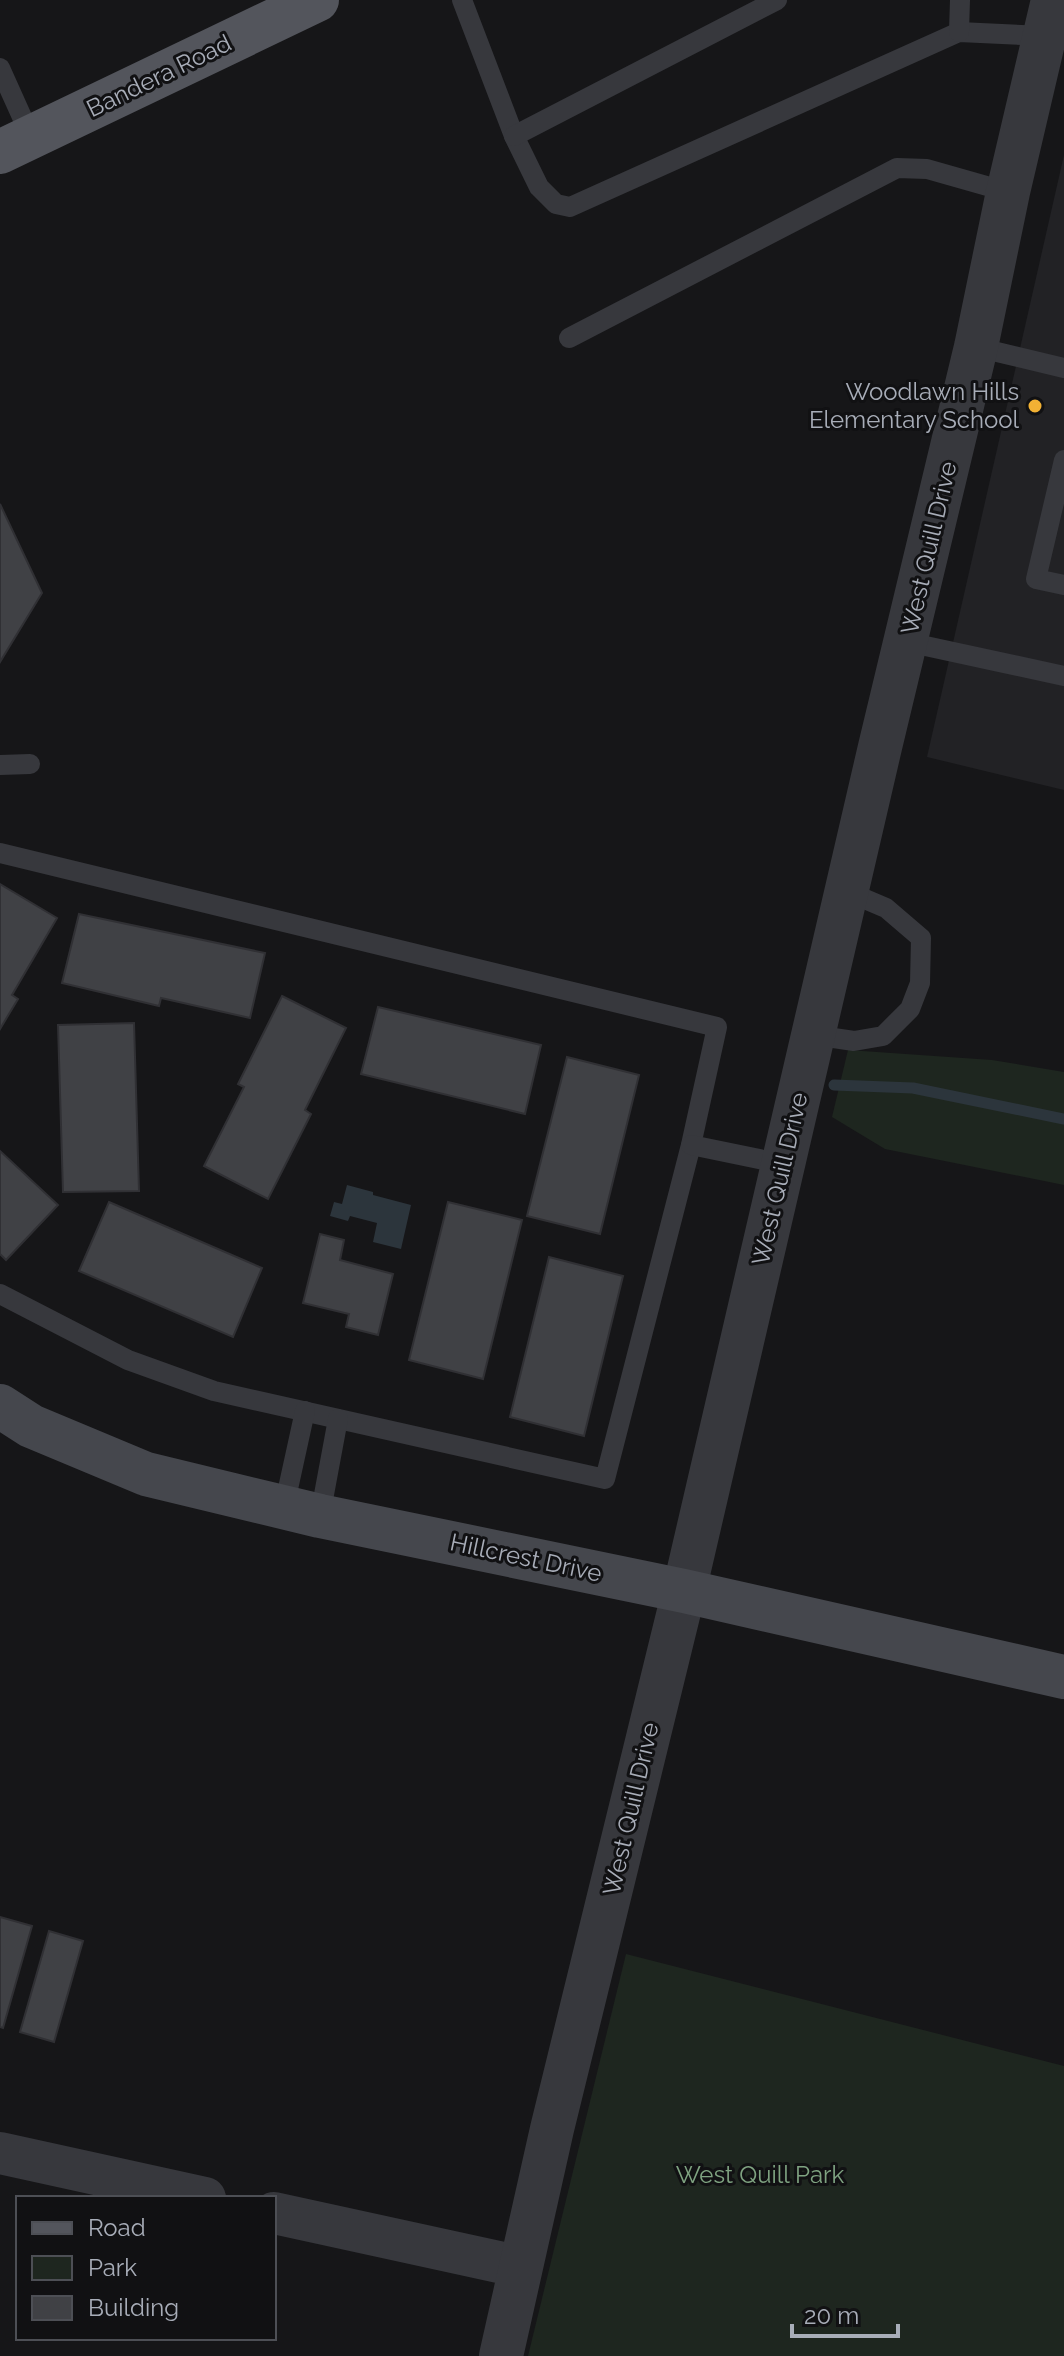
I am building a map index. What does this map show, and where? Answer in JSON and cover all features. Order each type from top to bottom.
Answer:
[{"type":"main road","name":"Bandera Road","points":[[16,144],[293,5]]},
{"type":"main road","name":"Hillcrest Drive","points":[[0,1406],[31,1426],[146,1474],[302,1512],[684,1591],[1064,1677]]},
{"type":"street","name":"West Quill Drive","points":[[501,2356],[907,642],[1049,18]]},
{"type":"street","points":[[0,2153],[196,2196]]},
{"type":"street","points":[[276,2213],[521,2267]]},
{"type":"lane","points":[[462,0],[514,136],[539,187],[556,204],[570,207],[959,32],[1049,18]]},
{"type":"lane","points":[[514,136],[777,0]]},
{"type":"lane","points":[[959,32],[960,0]]},
{"type":"lane","points":[[0,68],[16,144]]},
{"type":"lane","points":[[569,338],[897,168],[927,169],[1008,192]]},
{"type":"lane","points":[[976,347],[1064,368]]},
{"type":"lane","points":[[1064,460],[1036,579],[1064,585]]},
{"type":"lane","points":[[907,642],[1064,676]]},
{"type":"lane","points":[[0,765],[30,764]]},
{"type":"lane","points":[[0,853],[717,1027],[691,1145],[605,1479],[214,1391],[128,1360],[0,1294]]},
{"type":"lane","points":[[813,1035],[854,1041],[883,1036],[910,1009],[920,983],[921,938],[886,908],[846,891]]},
{"type":"lane","points":[[691,1145],[783,1164]]},
{"type":"lane","points":[[302,1512],[305,1411]]},
{"type":"lane","points":[[302,1512],[338,1419]]},
{"type":"shaded area","name":"Woodlawn Hills Elementary School","points":[[1064,155],[1064,790],[927,757]]},
{"type":"shaded area","points":[[347,1185],[411,1205],[401,1249],[373,1242],[377,1223],[350,1216],[348,1221],[330,1216],[334,1202],[342,1204]]},
{"type":"green space","points":[[848,1050],[992,1060],[1064,1072],[1064,1185],[885,1149],[832,1117]]},
{"type":"green space","name":"West Quill Park","points":[[626,1954],[1064,2066],[1064,2356],[528,2356]]},
{"type":"building","points":[[0,504],[42,593],[0,662]]},
{"type":"building","points":[[0,884],[57,918],[12,995],[18,999],[0,1029]]},
{"type":"building","points":[[79,914],[265,953],[250,1018],[161,998],[159,1006],[62,983]]},
{"type":"building","points":[[282,996],[346,1028],[305,1110],[311,1114],[268,1199],[204,1166],[244,1087],[238,1084]]},
{"type":"building","points":[[378,1007],[541,1045],[525,1114],[361,1074]]},
{"type":"building","points":[[134,1023],[139,1191],[63,1192],[58,1025]]},
{"type":"building","points":[[567,1057],[639,1075],[600,1234],[527,1216]]},
{"type":"building","points":[[0,1151],[58,1205],[6,1260],[0,1254]]},
{"type":"building","points":[[109,1202],[262,1268],[233,1337],[79,1271]]},
{"type":"building","points":[[448,1202],[522,1220],[483,1379],[409,1360]]},
{"type":"building","points":[[320,1234],[344,1240],[340,1260],[393,1274],[378,1335],[346,1327],[349,1314],[303,1303]]},
{"type":"building","points":[[549,1257],[623,1276],[584,1436],[510,1417]]},
{"type":"building","points":[[0,1917],[32,1926],[3,2028],[0,2027]]},
{"type":"building","points":[[49,1931],[83,1941],[54,2042],[20,2032]]},
{"type":"waterway","points":[[834,1085],[913,1088],[1064,1119]]},
{"type":"place","name":"Woodlawn Hills Elementary School","points":[[1035,406]]}]
